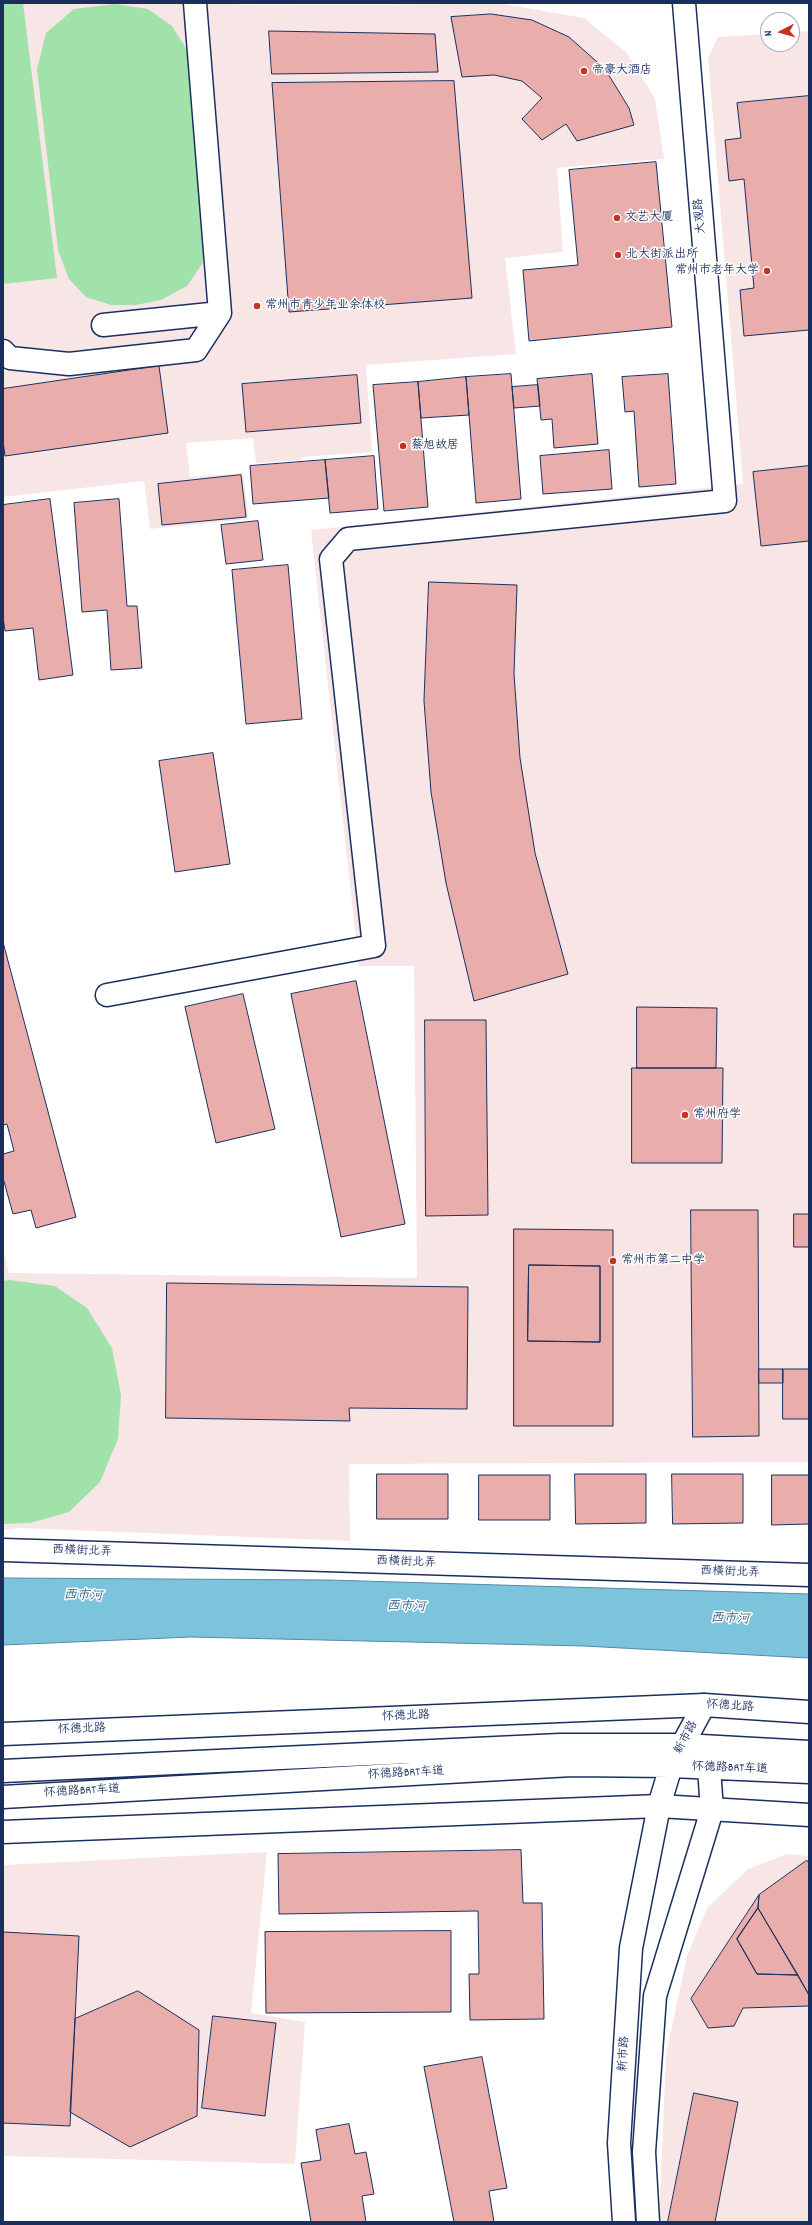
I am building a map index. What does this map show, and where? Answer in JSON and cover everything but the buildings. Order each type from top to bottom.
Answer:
[{"type":"street","points":[[3,351],[10,358],[69,364],[196,350],[220,313],[195,3]]},
{"type":"street","name":"大观路","points":[[107,995],[374,946],[331,559],[348,539],[725,501],[684,3]]},
{"type":"street","points":[[103,325],[220,313]]},
{"type":"street","name":"西横街北弄","points":[[3,1550],[809,1576]]},
{"type":"street","name":"怀德北路","points":[[3,1734],[704,1705],[809,1712]]},
{"type":"street","name":"新市路","points":[[624,2222],[619,2143],[631,1948],[659,1806],[671,1766],[704,1705]]},
{"type":"street","name":"新市路","points":[[648,2222],[644,2152],[654,1996],[712,1810],[704,1705]]},
{"type":"street","name":"怀德路BRT车道","points":[[3,1771],[560,1745],[683,1746],[708,1757],[809,1772]]},
{"type":"street","name":"怀德路BRT车道","points":[[3,1797],[572,1765],[671,1766],[708,1757],[809,1752]]},
{"type":"street","points":[[3,1832],[659,1806],[809,1816]]},
{"type":"shaded area","name":"常州市青少年业余体校","points":[[3,3],[203,3],[259,5],[504,4],[584,18],[627,53],[655,99],[664,159],[557,168],[563,252],[505,258],[516,354],[366,365],[372,452],[301,457],[301,460],[256,463],[253,438],[186,443],[190,477],[243,473],[249,519],[150,529],[144,481],[3,497]]},
{"type":"shaded area","points":[[809,31],[809,1462],[349,1464],[350,1541],[19,1528],[3,1530],[3,1249],[9,1273],[417,1278],[414,966],[359,966],[311,530],[743,484],[708,58],[718,37],[760,34],[760,52],[800,52],[800,32]]},
{"type":"shaded area","points":[[267,1852],[251,2013],[305,2022],[295,2164],[3,2156],[3,1865]]},
{"type":"shaded area","points":[[787,1854],[809,1856],[809,2222],[659,2222],[666,2054],[687,1956],[707,1908],[748,1869]]},
{"type":"green space","points":[[23,3],[57,278],[3,284],[3,4]]},
{"type":"green space","points":[[115,4],[148,9],[172,26],[189,53],[209,235],[202,264],[187,286],[161,300],[136,305],[111,305],[86,297],[69,279],[58,250],[37,69],[46,33],[74,9]]},
{"type":"green space","points":[[9,1280],[55,1286],[87,1308],[112,1348],[121,1395],[118,1439],[100,1482],[69,1512],[30,1523],[3,1524],[3,1281]]},
{"type":"water","name":"西市河","points":[[3,1578],[327,1580],[809,1594],[809,1658],[584,1646],[191,1637],[3,1645]]},
{"type":"place","name":"帝豪大酒店","points":[[584,71]]},
{"type":"place","name":"文艺大厦","points":[[617,218]]},
{"type":"place","name":"北大街派出所","points":[[618,255]]},
{"type":"place","name":"常州市老年大学","points":[[767,271]]},
{"type":"place","name":"常州市青少年业余体校","points":[[257,306]]},
{"type":"place","name":"蔡旭故居","points":[[403,446]]},
{"type":"place","name":"常州府学","points":[[685,1115]]},
{"type":"place","name":"常州市第二中学","points":[[613,1261]]}]
